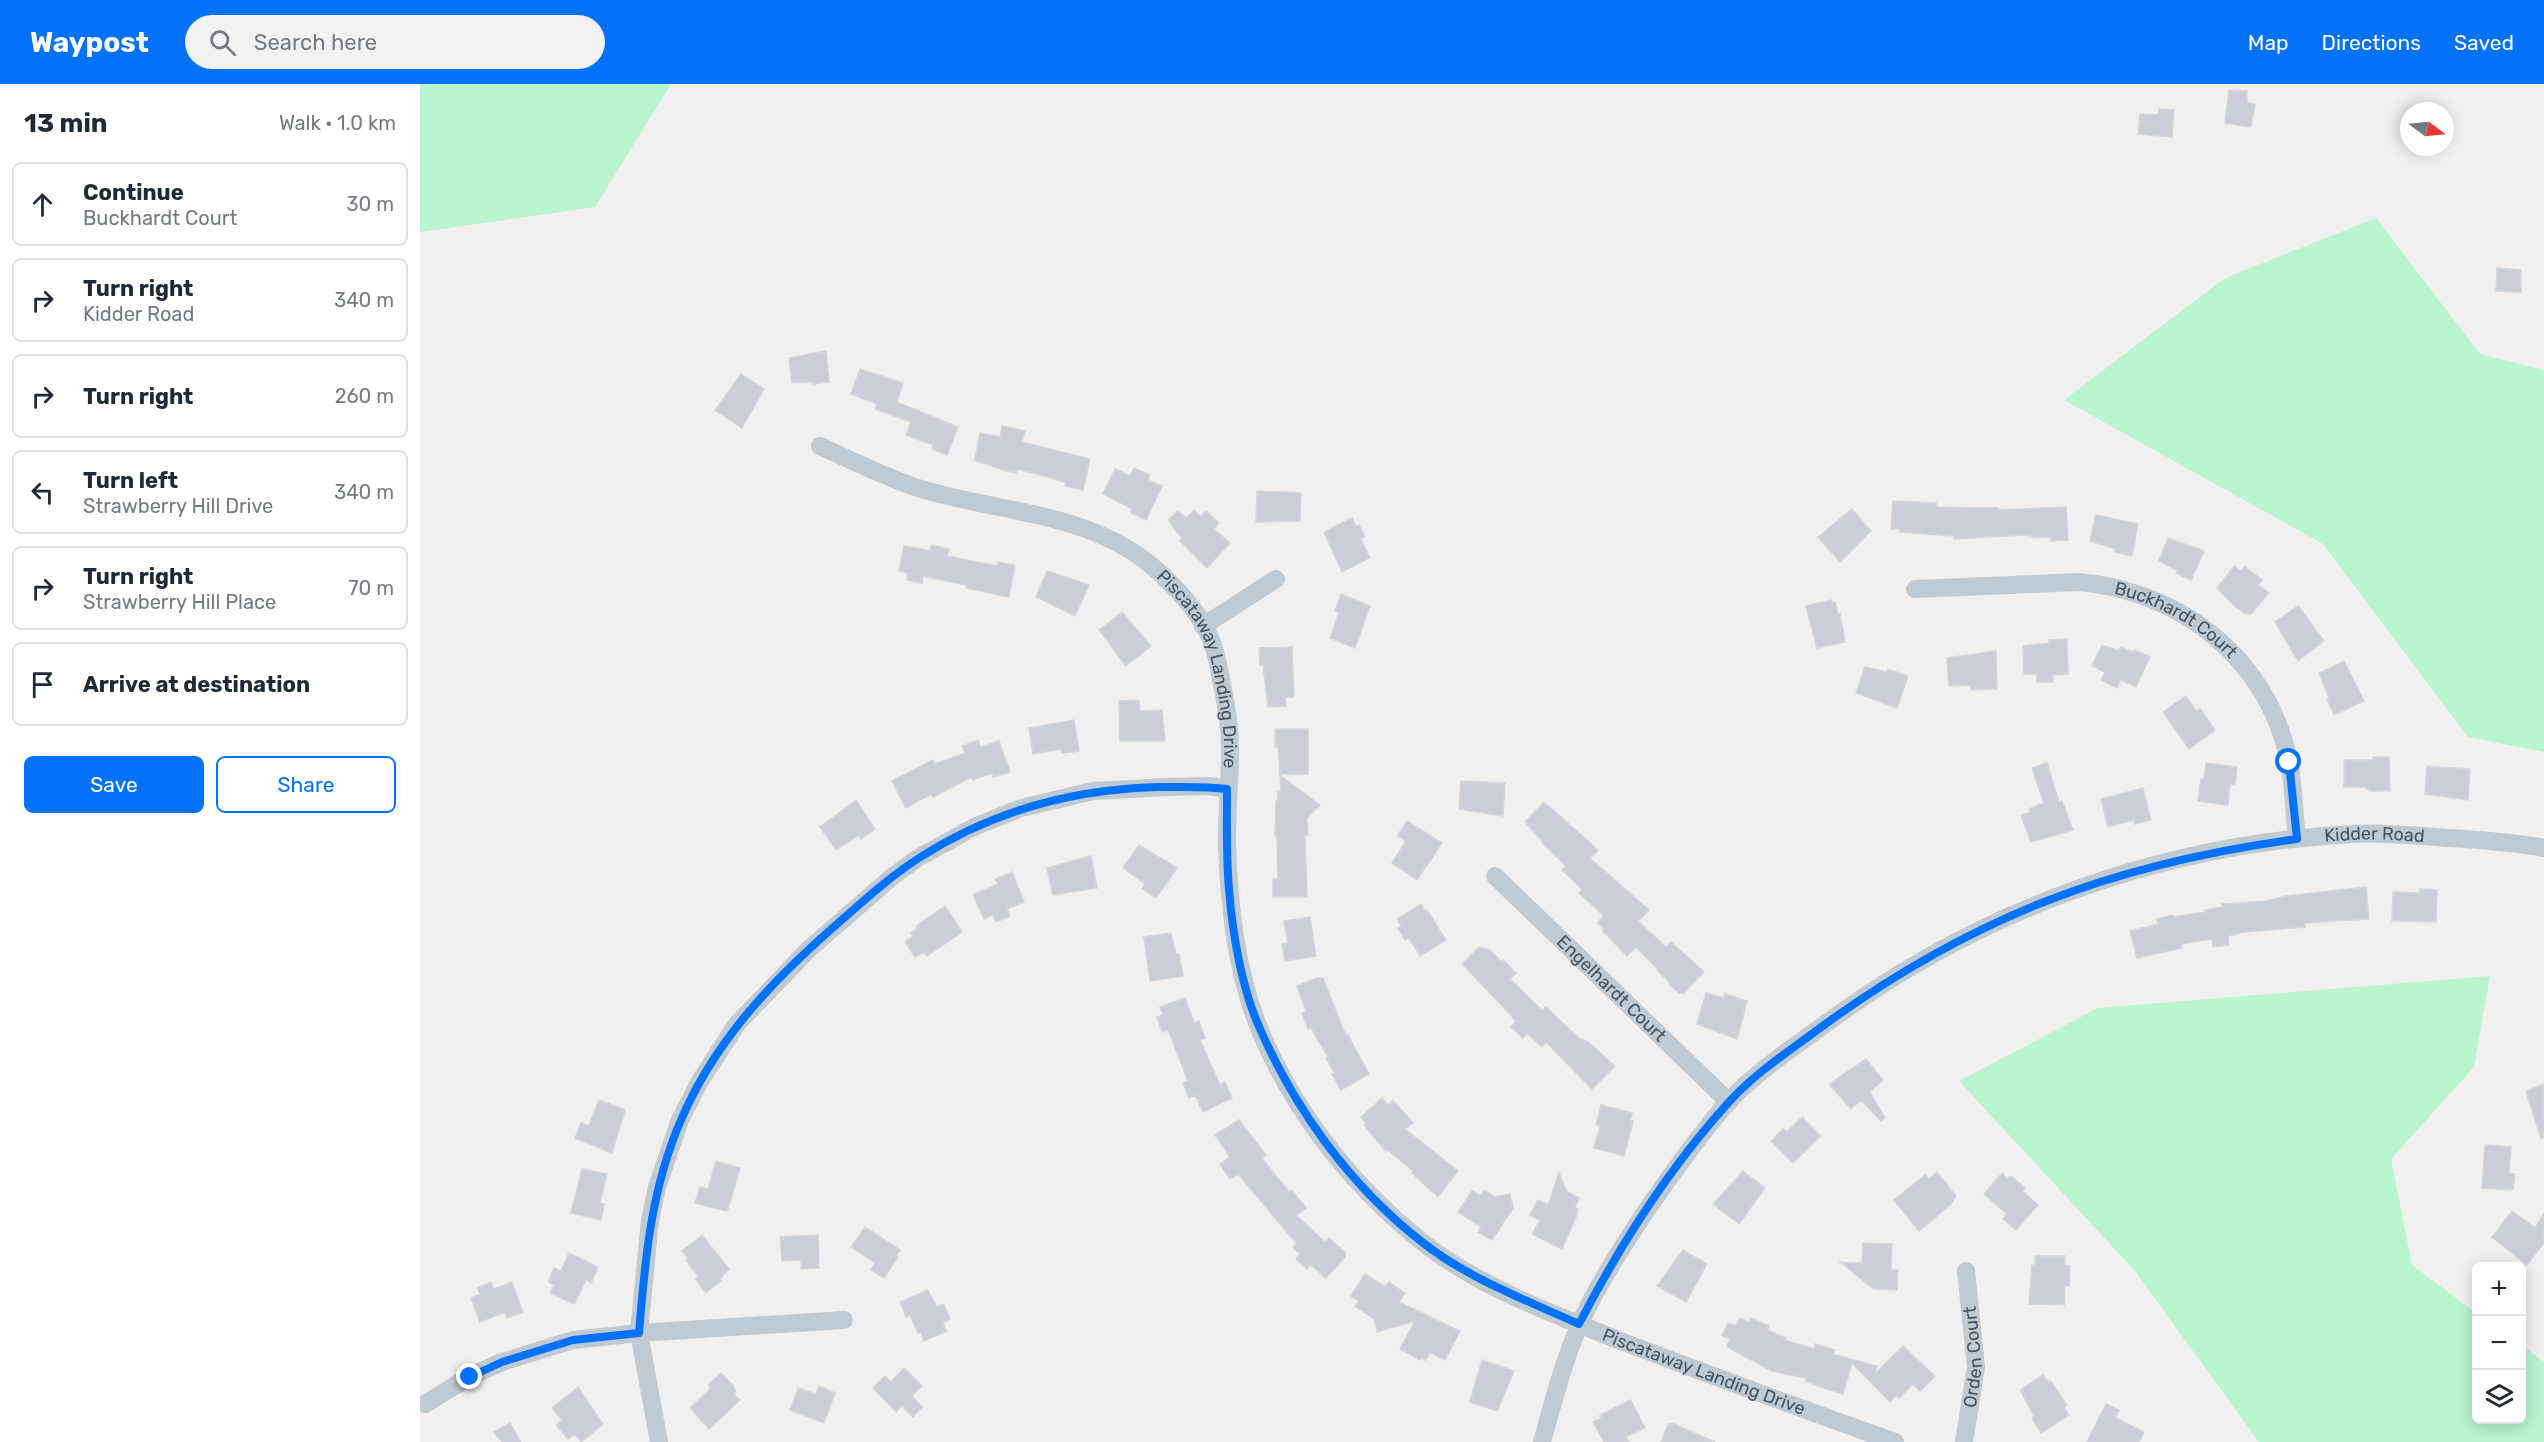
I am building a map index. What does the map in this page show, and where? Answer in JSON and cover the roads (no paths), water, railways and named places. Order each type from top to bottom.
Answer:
[{"type":"street","name":"Piscataway Landing Drive","points":[[820,446],[918,488],[1037,514],[1096,533],[1130,550],[1162,575],[1203,626],[1211,640],[1225,699],[1230,762],[1227,789],[1229,890],[1246,986],[1257,1021],[1297,1102],[1354,1178],[1422,1242],[1488,1284],[1579,1324],[1698,1371],[1895,1442]]},
{"type":"street","points":[[1203,626],[1276,579]]},
{"type":"street","name":"Buckhardt Court","points":[[1915,589],[2079,582],[2101,584],[2150,598],[2197,621],[2239,660],[2252,677],[2276,718],[2289,762],[2297,839]]},
{"type":"street","points":[[659,1442],[639,1333],[650,1220],[657,1187],[680,1120],[700,1081],[736,1024],[809,949],[893,876],[918,858],[974,826],[1021,808],[1094,791],[1187,786],[1227,789]]},
{"type":"street","name":"Kidder Road","points":[[1542,1442],[1563,1367],[1579,1324],[1619,1252],[1688,1151],[1729,1102],[1779,1058],[1866,994],[1934,952],[2048,899],[2125,872],[2203,854],[2297,839],[2354,834],[2411,835],[2544,848]]},
{"type":"street","name":"Engelhardt Court","points":[[1495,876],[1729,1102]]},
{"type":"street","name":"Orden Court","points":[[1964,1442],[1976,1367],[1966,1272]]},
{"type":"street","points":[[425,1404],[470,1377],[502,1362],[573,1340],[639,1333],[844,1320]]}]
